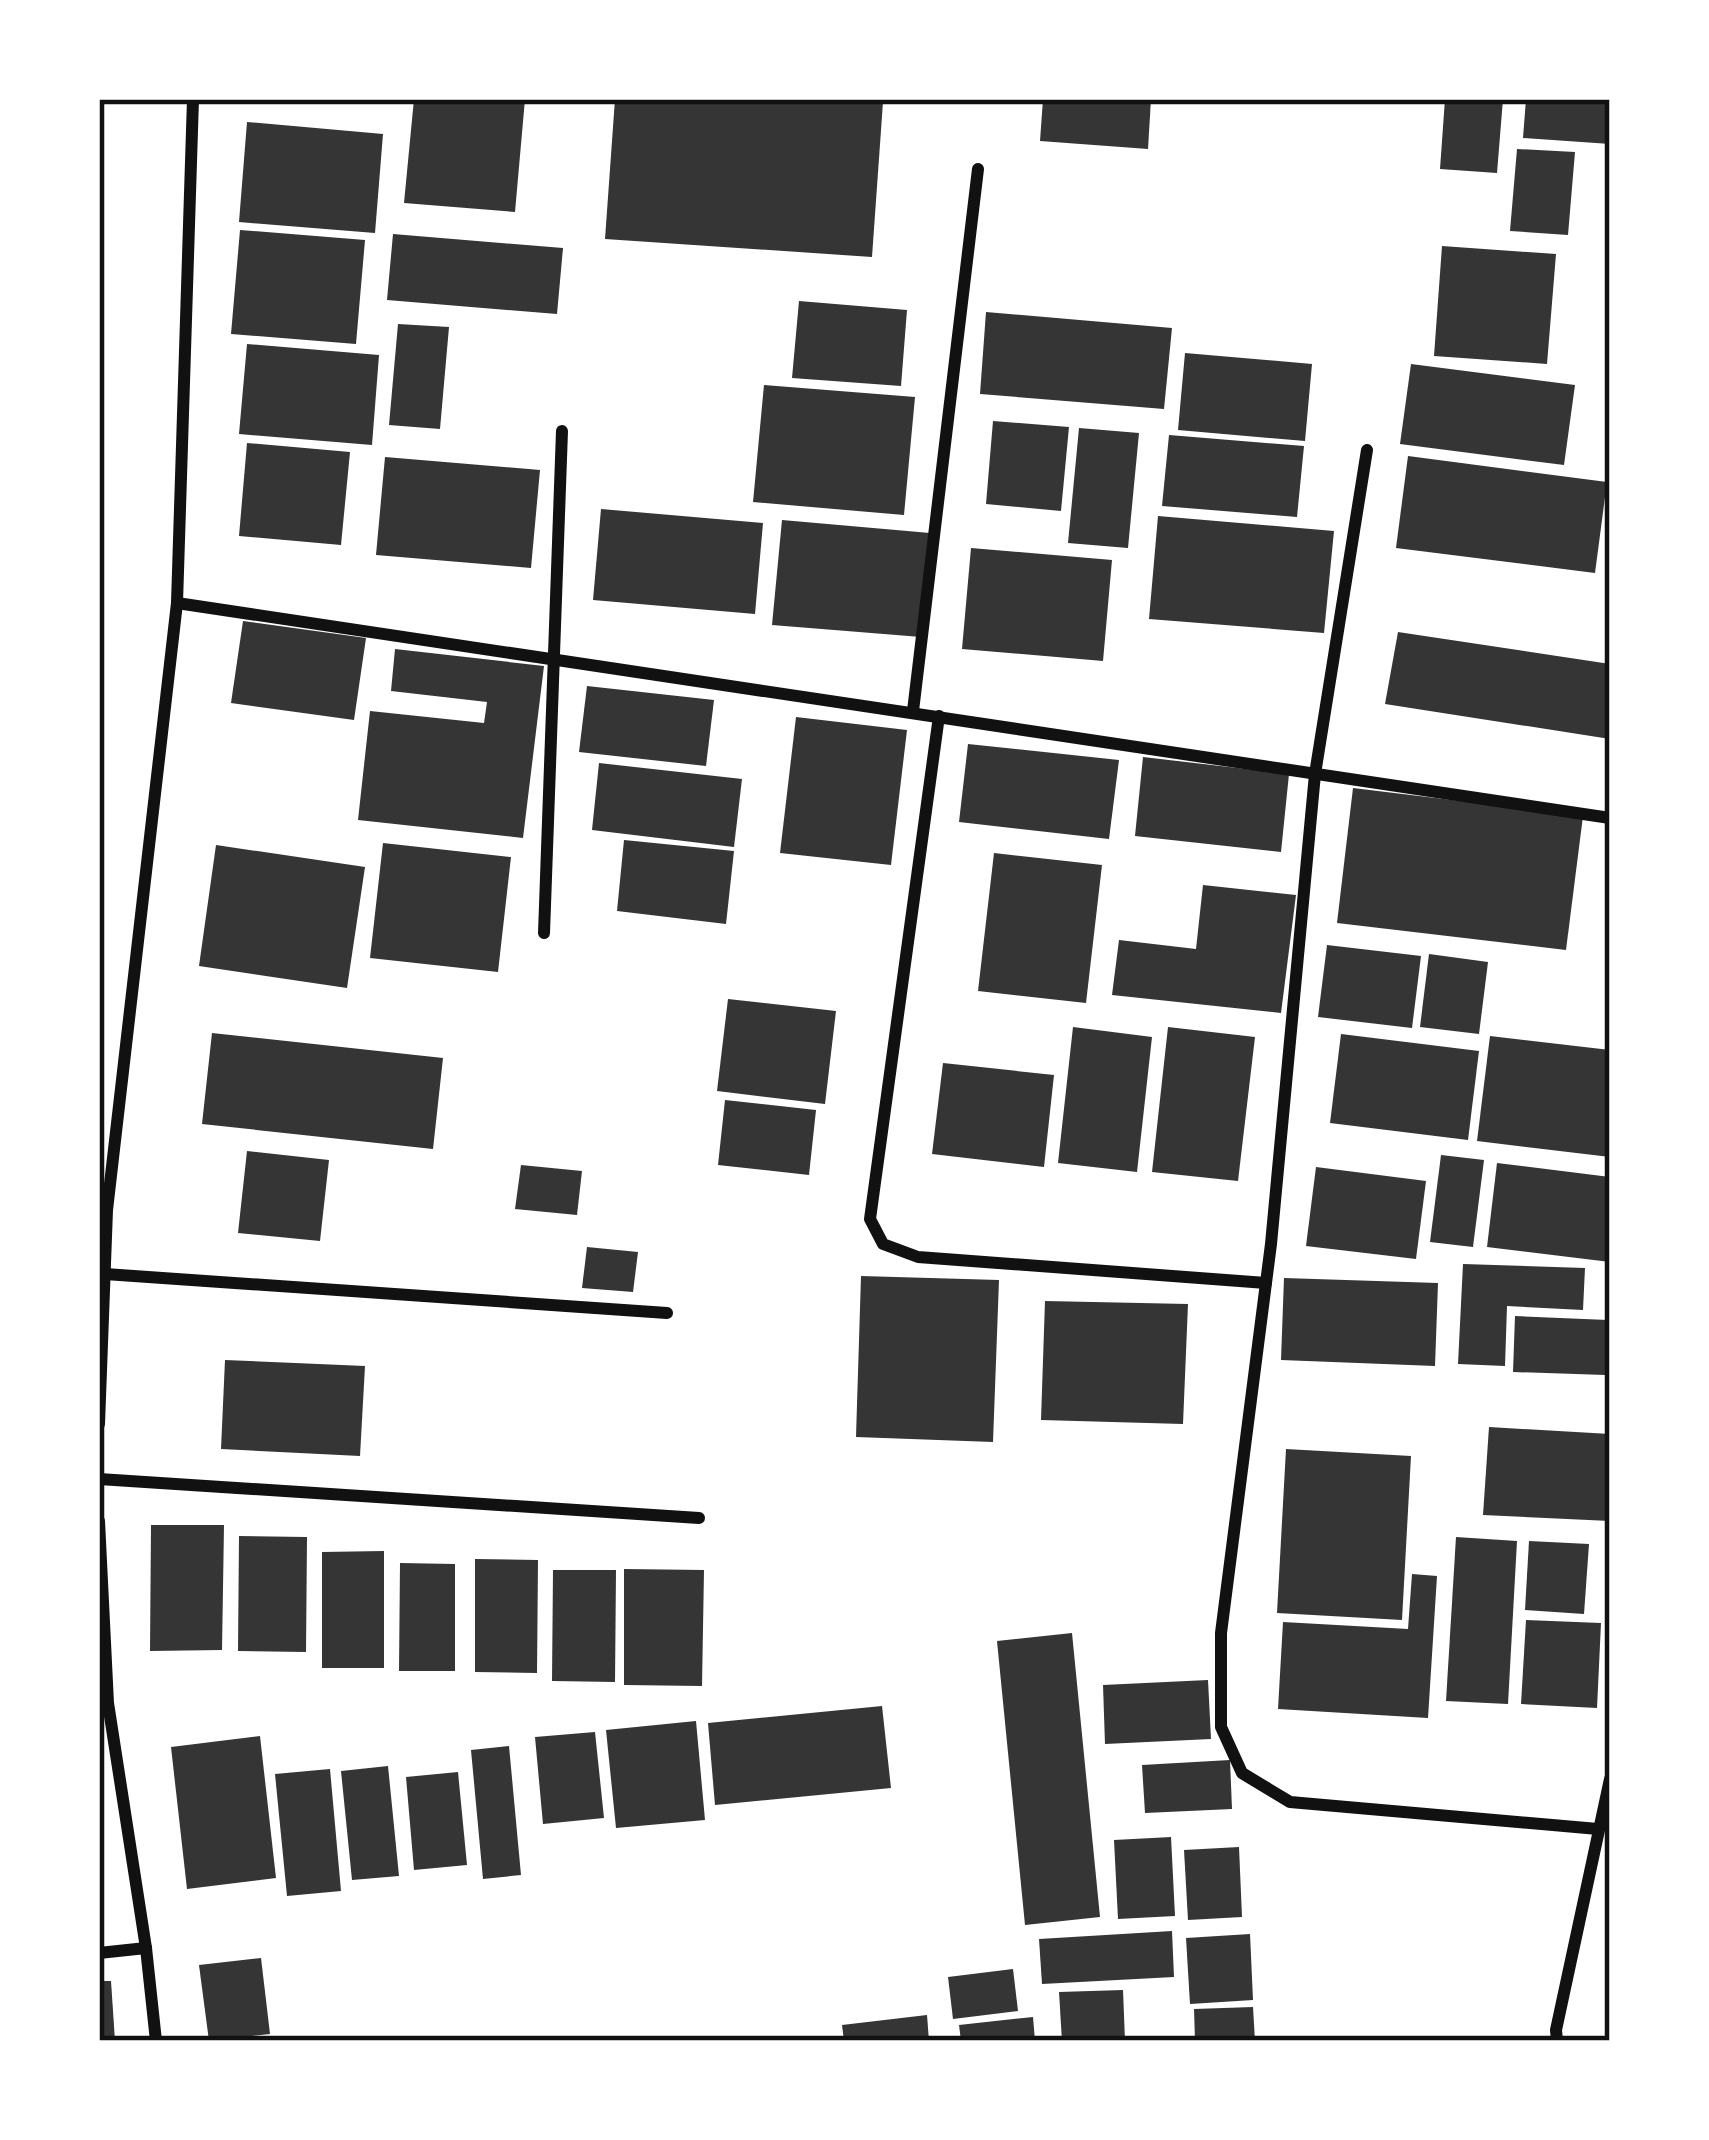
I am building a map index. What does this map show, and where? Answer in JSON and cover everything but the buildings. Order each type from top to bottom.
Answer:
[{"type":"street","points":[[99,1424],[103,1230],[177,603],[193,99]]},
{"type":"street","points":[[913,711],[978,169]]},
{"type":"street","points":[[544,933],[562,431]]},
{"type":"street","points":[[1367,450],[1316,774],[1266,1283],[1221,1633],[1220,1726],[1242,1773],[1290,1802],[1598,1829]]},
{"type":"street","points":[[177,603],[1610,818]]},
{"type":"street","points":[[939,716],[870,1219],[883,1244],[918,1257],[1266,1283]]},
{"type":"street","points":[[105,1274],[667,1313]]},
{"type":"street","points":[[99,1479],[699,1518]]},
{"type":"street","points":[[99,1521],[108,1703],[156,2041]]},
{"type":"street","points":[[1557,2041],[1610,1779]]},
{"type":"street","points":[[99,1953],[146,1948]]}]
